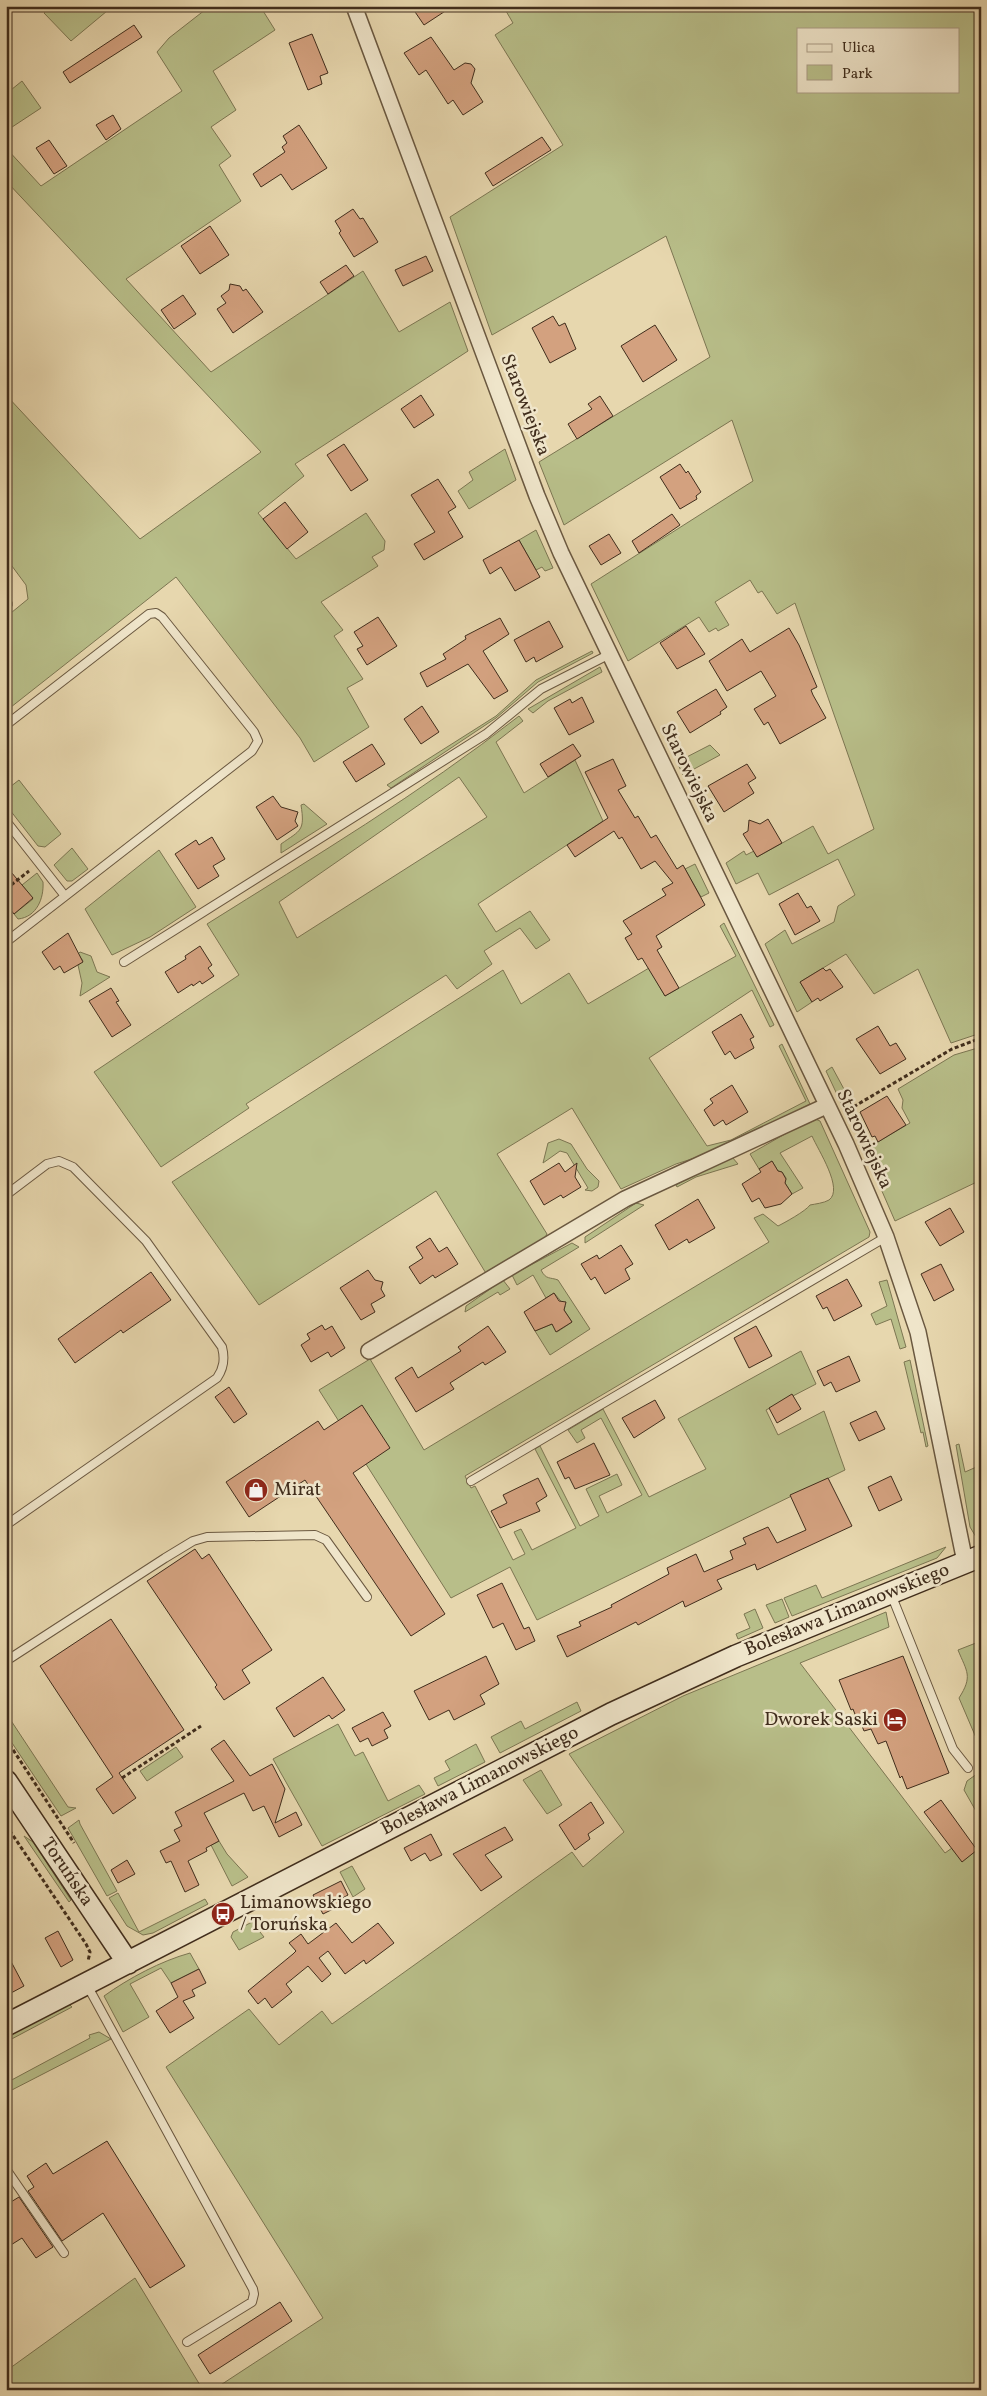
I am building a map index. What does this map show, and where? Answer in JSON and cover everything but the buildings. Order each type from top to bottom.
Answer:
[{"type":"street","name":"Starowiejska","points":[[354,6],[537,496],[561,552],[829,1113],[886,1237],[918,1332],[973,1559]]},
{"type":"street","points":[[369,1351],[625,1199],[829,1113]]},
{"type":"street","name":"Bolesława Limanowskiego","points":[[6,2025],[86,1974],[128,1963],[611,1714],[736,1656],[973,1559]]},
{"type":"street","name":"Toruńska","points":[[6,1781],[128,1963]]},
{"type":"lane","points":[[6,726],[150,614],[156,613],[162,616],[257,736],[257,745],[252,750],[6,942]]},
{"type":"lane","points":[[124,962],[486,734],[541,689],[610,654]]},
{"type":"lane","points":[[6,822],[65,896]]},
{"type":"lane","points":[[6,1195],[47,1164],[59,1161],[74,1167],[146,1241],[222,1348],[224,1356],[222,1372],[217,1378],[6,1525]]},
{"type":"lane","points":[[471,1481],[886,1237]]},
{"type":"lane","points":[[6,1661],[166,1558],[194,1541],[206,1537],[315,1535],[326,1540],[367,1596]]},
{"type":"lane","points":[[890,1592],[953,1749],[968,1768]]},
{"type":"lane","points":[[86,1974],[253,2288],[254,2298],[252,2302],[187,2342]]},
{"type":"lane","points":[[6,2169],[64,2253]]},
{"type":"path","points":[[6,888],[39,863]]},
{"type":"path","points":[[829,1113],[952,1048],[981,1038]]},
{"type":"path","points":[[122,1778],[201,1726]]},
{"type":"path","points":[[6,1739],[76,1848]]},
{"type":"path","points":[[6,1826],[86,1944],[90,1952],[86,1974]]},
{"type":"green space","points":[[51,6],[113,6],[71,41],[44,13]]},
{"type":"green space","points":[[210,6],[260,6],[275,30],[213,71],[236,110],[211,127],[231,156],[219,165],[241,201],[126,279],[211,372],[363,271],[399,332],[450,302],[468,351],[295,464],[304,476],[258,513],[296,559],[366,513],[385,541],[384,550],[372,557],[378,566],[321,602],[343,630],[334,636],[363,679],[347,688],[369,727],[314,762],[300,738],[176,577],[6,711],[6,617],[28,599],[26,585],[6,558],[6,395],[140,539],[261,452],[6,181],[6,148],[41,186],[182,91],[157,52],[169,38]]},
{"type":"green space","points":[[503,6],[981,6],[981,1033],[951,1043],[918,969],[874,994],[846,954],[800,982],[812,1002],[797,1012],[765,944],[785,930],[792,944],[834,922],[838,906],[855,895],[838,859],[769,895],[758,873],[736,884],[726,863],[744,851],[746,855],[754,851],[757,857],[813,826],[828,854],[874,829],[795,603],[777,614],[762,591],[758,593],[750,580],[715,602],[729,625],[718,631],[716,628],[709,632],[699,617],[628,661],[591,584],[753,481],[732,420],[564,525],[539,462],[710,357],[666,236],[492,335],[450,217],[563,145],[495,35],[513,23]]},
{"type":"green space","points":[[22,81],[41,108],[6,131],[6,94]]},
{"type":"green space","points":[[505,449],[516,480],[469,509],[458,491],[473,480],[469,472]]},
{"type":"green space","points":[[536,530],[553,568],[545,571],[542,567],[536,570],[519,540]]},
{"type":"green space","points":[[592,651],[593,653],[538,682],[496,718],[391,788],[387,785],[496,716],[536,680]]},
{"type":"green space","points":[[600,667],[602,672],[548,701],[533,713],[528,709]]},
{"type":"green space","points":[[519,716],[523,721],[496,742],[524,793],[575,760],[603,821],[478,904],[496,932],[530,911],[550,940],[536,949],[520,928],[484,951],[492,964],[457,989],[446,975],[246,1104],[249,1108],[161,1167],[94,1072],[239,975],[207,924],[366,824],[482,744]],"holes":[[[459,777],[487,817],[297,938],[279,902]]]},
{"type":"green space","points":[[710,745],[720,755],[683,775],[677,762]]},
{"type":"green space","points":[[19,780],[61,834],[45,847],[38,846],[6,805],[6,790]]},
{"type":"green space","points":[[304,804],[327,824],[281,853],[281,844],[293,836],[302,825],[301,805]]},
{"type":"green space","points":[[72,848],[88,869],[72,881],[67,881],[54,865]]},
{"type":"green space","points":[[159,850],[196,907],[150,937],[112,955],[85,909]]},
{"type":"green space","points":[[695,864],[709,893],[701,897],[685,869]]},
{"type":"green space","points":[[37,873],[43,882],[41,900],[35,911],[18,919],[14,914],[33,899],[22,885]]},
{"type":"green space","points":[[724,923],[774,1025],[770,1027],[752,990],[649,1058],[707,1146],[731,1140],[806,1101],[779,1046],[782,1044],[810,1104],[723,1149],[676,1164],[621,1189],[572,1108],[497,1154],[547,1234],[543,1241],[487,1275],[436,1191],[259,1305],[172,1182],[503,970],[521,1004],[569,973],[588,1004],[649,968],[665,996],[736,956],[720,926]]},
{"type":"green space","points":[[80,952],[91,956],[97,972],[110,977],[80,996],[82,983],[78,965],[83,961],[78,954]]},
{"type":"green space","points":[[981,1047],[981,1180],[895,1221],[864,1150],[910,1123],[902,1108],[903,1100],[898,1089],[954,1055]]},
{"type":"green space","points":[[832,1067],[851,1102],[843,1107],[826,1071]]},
{"type":"green space","points":[[813,1118],[820,1121],[870,1232],[869,1237],[465,1476],[471,1488],[475,1486],[513,1560],[525,1554],[514,1532],[521,1529],[532,1550],[576,1528],[535,1449],[540,1446],[580,1526],[599,1516],[586,1489],[617,1474],[622,1485],[599,1496],[607,1513],[642,1495],[601,1418],[581,1430],[585,1438],[577,1443],[568,1430],[603,1409],[649,1497],[706,1469],[678,1419],[801,1351],[816,1384],[766,1410],[778,1435],[824,1411],[845,1470],[537,1620],[510,1567],[451,1598],[319,1390],[370,1359],[424,1450],[769,1242],[754,1218],[763,1214],[778,1226],[810,1205],[829,1200],[833,1195],[832,1179],[812,1136],[780,1153],[803,1188],[792,1194],[785,1183],[786,1178],[782,1172],[778,1171],[772,1161],[759,1169],[750,1154]]},
{"type":"green space","points":[[559,1139],[571,1144],[587,1169],[599,1181],[598,1187],[592,1191],[585,1190],[588,1188],[567,1153],[560,1151],[543,1163],[548,1143]]},
{"type":"green space","points":[[732,1157],[738,1164],[696,1177],[677,1187],[676,1185],[706,1168]]},
{"type":"green space","points":[[636,1203],[644,1205],[585,1243],[585,1237]]},
{"type":"green space","points":[[572,1243],[579,1247],[541,1270],[546,1277],[558,1280],[590,1329],[550,1355],[535,1331],[552,1324],[557,1332],[572,1322],[564,1310],[565,1306],[554,1293],[546,1298],[533,1275],[517,1285],[512,1275]]},
{"type":"green space","points":[[503,1280],[510,1289],[500,1295],[498,1292],[465,1312],[466,1306]]},
{"type":"green space","points":[[887,1280],[906,1347],[900,1349],[891,1319],[876,1325],[871,1314],[887,1306],[879,1282]]},
{"type":"green space","points":[[910,1360],[928,1446],[926,1447],[904,1362]]},
{"type":"green space","points":[[959,1444],[965,1472],[981,1465],[981,1538],[976,1537],[970,1527],[956,1445]]},
{"type":"green space","points":[[946,1547],[937,1558],[792,1616],[784,1598],[816,1585],[822,1598]]},
{"type":"green space","points":[[782,1599],[789,1617],[775,1623],[766,1605]]},
{"type":"green space","points":[[755,1609],[763,1628],[738,1639],[736,1634],[750,1628],[744,1614]]},
{"type":"green space","points":[[886,1612],[889,1627],[800,1663],[945,1853],[952,1848],[962,1861],[981,1847],[981,2390],[213,2390],[323,2318],[166,2067],[249,2009],[279,2045],[322,2011],[332,2024],[572,1852],[583,1867],[624,1832],[569,1754],[683,1696]]},
{"type":"green space","points":[[981,1641],[981,1740],[977,1740],[959,1698],[966,1684],[967,1674],[958,1650]]},
{"type":"green space","points":[[577,1702],[581,1711],[500,1753],[491,1737],[521,1721],[525,1729]]},
{"type":"green space","points":[[6,1713],[68,1807],[76,1808],[61,1816],[6,1734]]},
{"type":"green space","points":[[338,1724],[355,1756],[363,1752],[388,1801],[419,1785],[425,1794],[322,1846],[273,1759]]},
{"type":"green space","points":[[476,1744],[485,1762],[438,1786],[434,1778],[450,1770],[445,1761]]},
{"type":"green space","points":[[176,1747],[183,1757],[147,1781],[140,1771]]},
{"type":"green space","points":[[541,1770],[562,1805],[547,1814],[523,1780]]},
{"type":"green space","points":[[981,1771],[981,1820],[964,1790],[967,1781]]},
{"type":"green space","points":[[79,1820],[117,1891],[107,1896],[68,1828]]},
{"type":"green space","points":[[24,1836],[33,1842],[71,1900],[69,1902]]},
{"type":"green space","points":[[219,1841],[227,1854],[248,1877],[232,1886],[211,1845]]},
{"type":"green space","points":[[352,1866],[365,1889],[353,1897],[340,1872]]},
{"type":"green space","points":[[118,1893],[139,1932],[205,1899],[208,1904],[153,1933],[143,1935],[127,1926],[109,1898]]},
{"type":"green space","points":[[252,1922],[264,1937],[239,1950],[231,1937],[233,1932]]},
{"type":"green space","points":[[190,1953],[199,1969],[171,1983],[161,1968],[130,1984],[149,2017],[123,2032],[104,1996],[146,1971]]},
{"type":"green space","points":[[69,2004],[72,2007],[6,2042],[6,2036]]},
{"type":"green space","points":[[99,2032],[111,2039],[6,2093],[6,2083],[90,2038],[89,2035]]},
{"type":"green space","points":[[135,2278],[203,2390],[6,2390],[6,2371]]},
{"type":"place","name":"Mirat","points":[[256,1490]]},
{"type":"place","name":"Dworek Saski","points":[[895,1720]]},
{"type":"place","name":"Limanowskiego / Toruńska","points":[[223,1914]]}]
